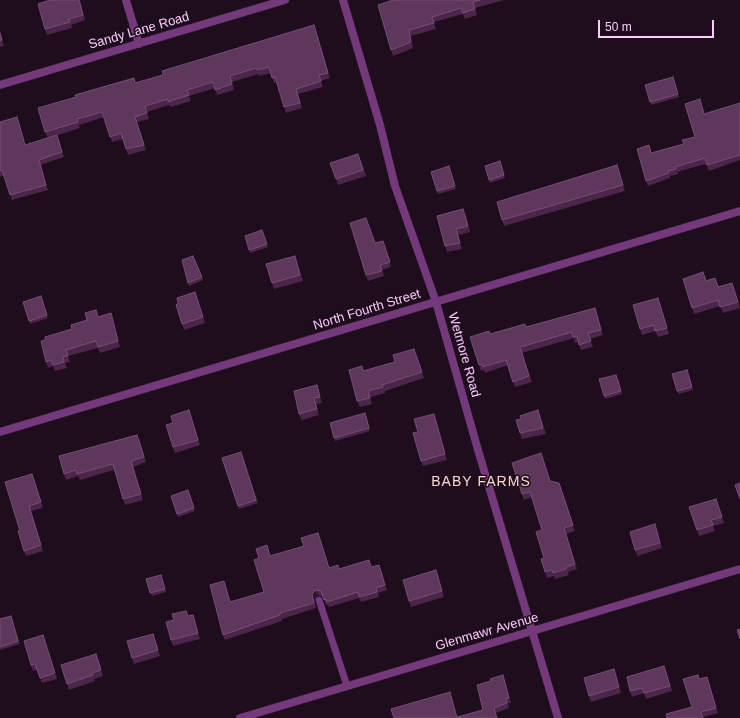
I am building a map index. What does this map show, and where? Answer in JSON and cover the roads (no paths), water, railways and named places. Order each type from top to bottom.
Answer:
[{"type":"street","points":[[126,0],[140,44]]},
{"type":"street","name":"Sandy Lane Road","points":[[0,85],[285,0]]},
{"type":"street","name":"Wetmore Road","points":[[344,0],[380,125],[395,186],[436,302],[558,718]]},
{"type":"street","name":"North Fourth Street","points":[[0,432],[740,211]]},
{"type":"street","name":"Glenmawr Avenue","points":[[240,718],[740,569]]},
{"type":"lane","points":[[319,600],[347,686]]},
{"type":"district","name":"BABY FARMS","points":[[481,482]]}]
